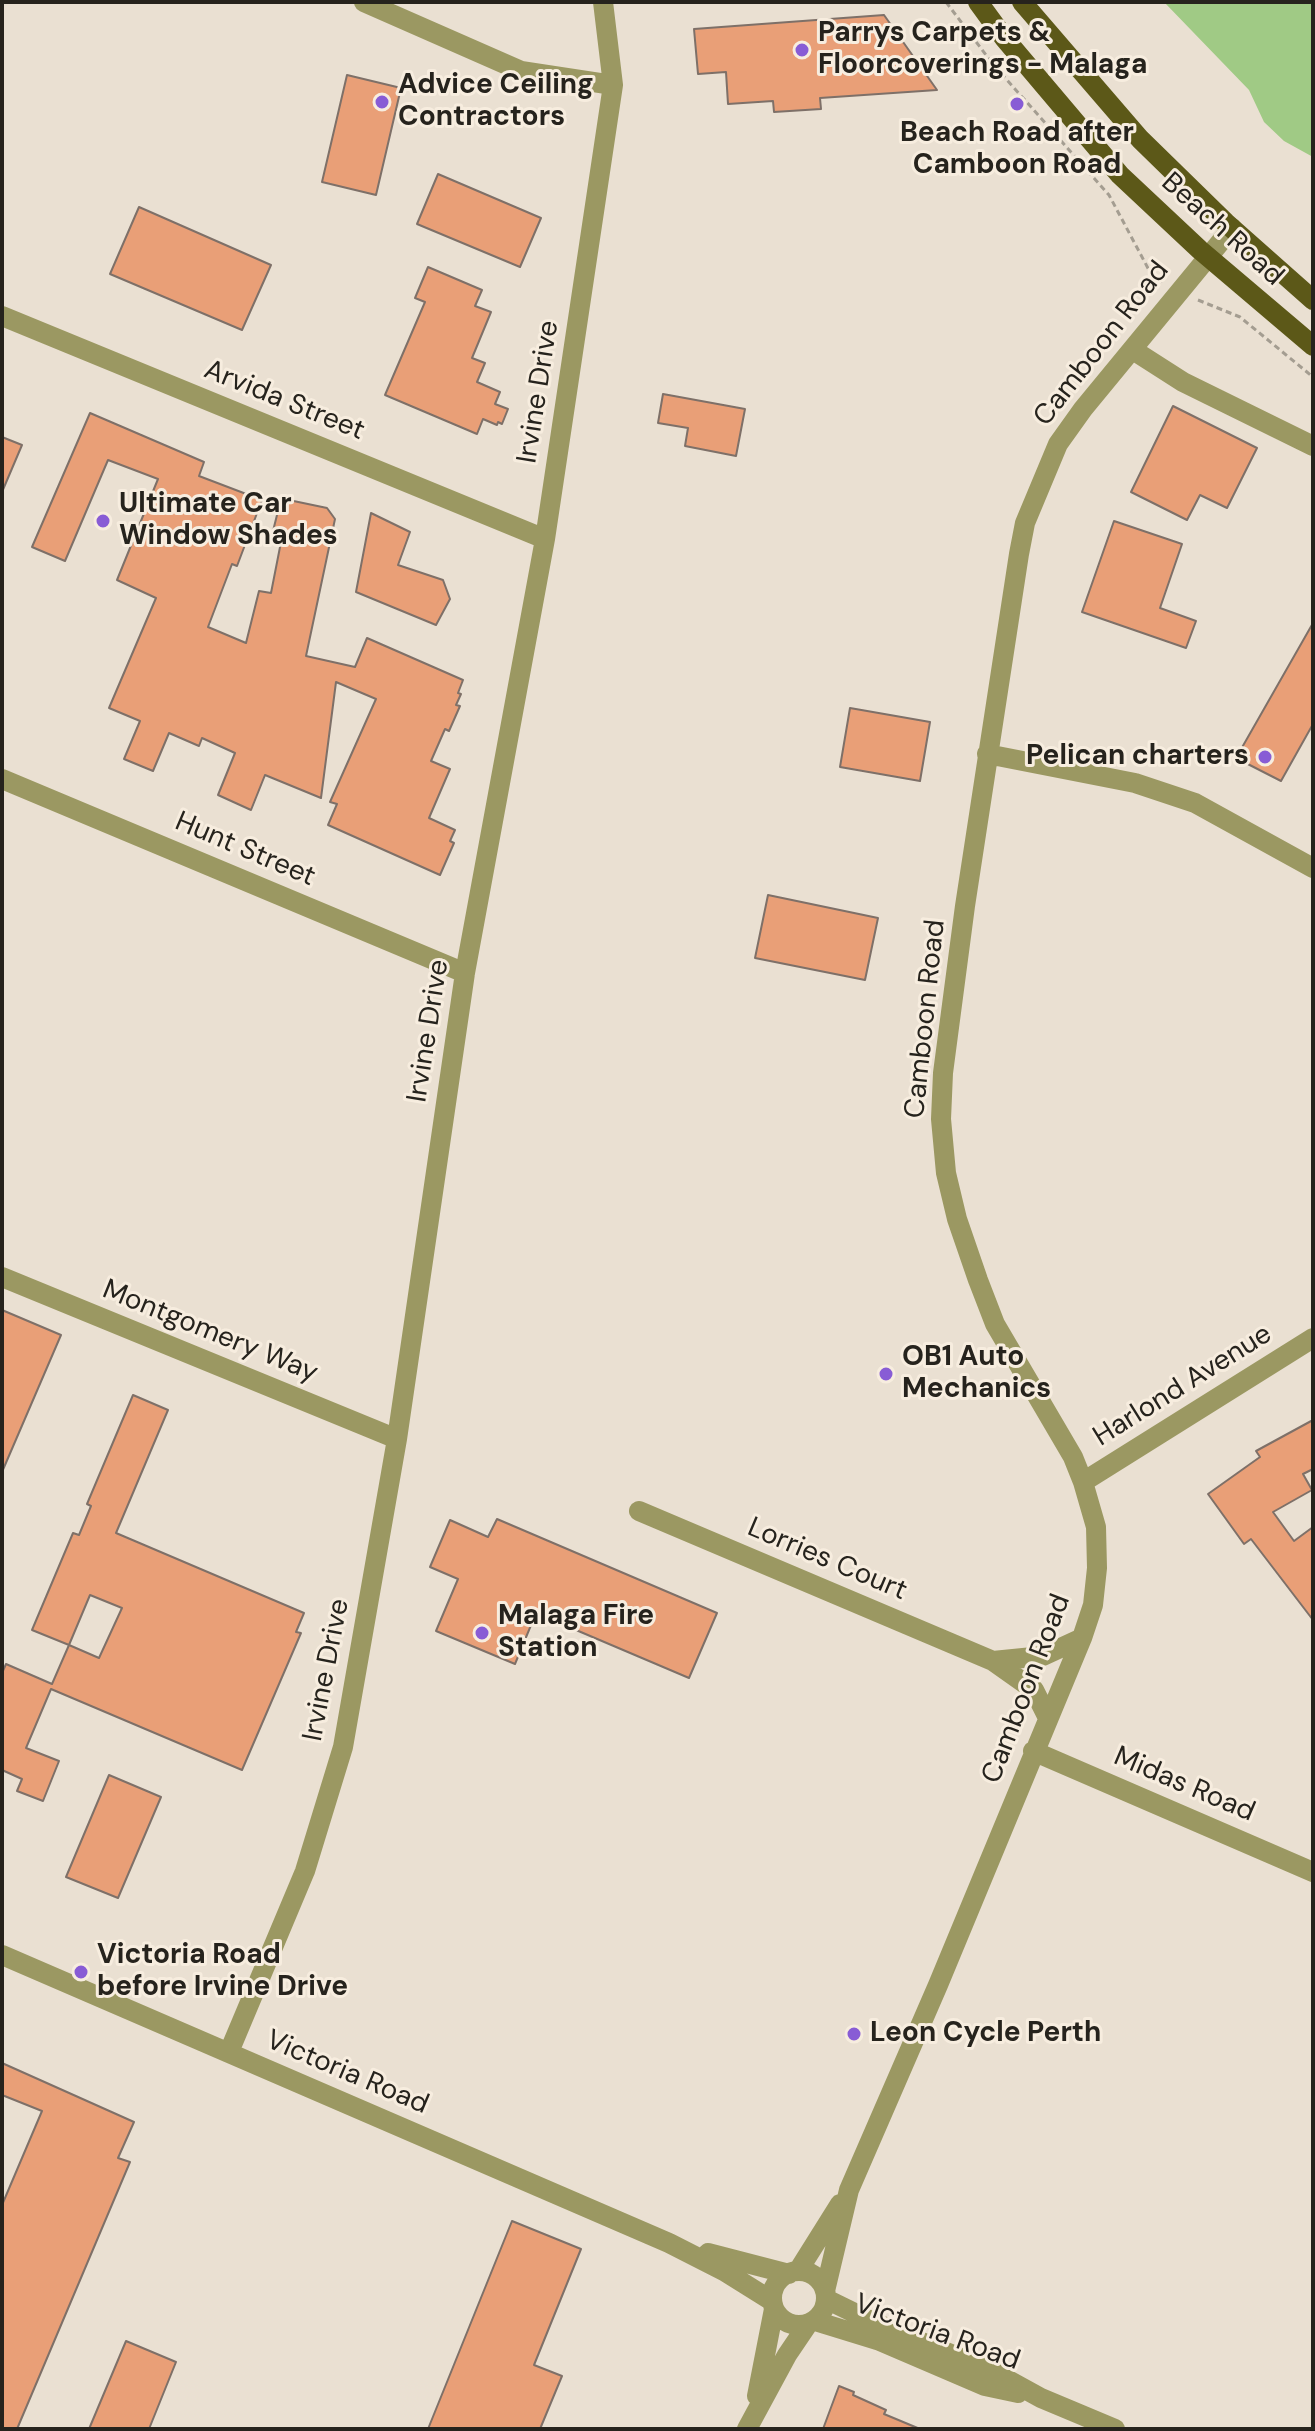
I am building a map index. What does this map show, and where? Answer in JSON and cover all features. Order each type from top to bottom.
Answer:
[{"type":"main road","name":"Beach Road","points":[[978,2],[1005,39],[1120,175],[1313,346]]},
{"type":"main road","name":"Beach Road","points":[[1022,2],[1140,139],[1232,228],[1313,300]]},
{"type":"street","points":[[364,2],[521,71],[613,85]]},
{"type":"street","name":"Irvine Drive","points":[[229,2052],[305,1871],[343,1747],[397,1439],[465,973],[545,539],[613,85],[603,2]]},
{"type":"street","name":"Camboon Road","points":[[793,2272],[849,2190],[938,1985],[1093,1605],[1097,1568],[1096,1527],[1083,1482],[1073,1457],[995,1324],[957,1219],[946,1173],[941,1119],[943,1073],[987,754],[1025,523],[1058,444],[1083,409],[1232,228]]},
{"type":"street","name":"Arvida Street","points":[[2,316],[545,539]]},
{"type":"street","points":[[1133,350],[1183,382],[1313,446]]},
{"type":"street","points":[[987,754],[1135,783],[1195,803],[1313,868]]},
{"type":"street","name":"Hunt Street","points":[[2,779],[465,973]]},
{"type":"street","name":"Montgomery Way","points":[[2,1277],[397,1439]]},
{"type":"street","name":"Harlond Avenue","points":[[1083,1482],[1313,1338]]},
{"type":"street","name":"Lorries Court","points":[[639,1511],[993,1661],[1034,1690],[1047,1716]]},
{"type":"street","name":"Lorries Court","points":[[993,1661],[1043,1656],[1082,1638]]},
{"type":"street","name":"Midas Road","points":[[1033,1751],[1313,1872]]},
{"type":"street","name":"Victoria Road","points":[[2,1955],[669,2243],[724,2271],[773,2305]]},
{"type":"street","name":"Camboon Road","points":[[826,2295],[849,2190]]},
{"type":"street","name":"Victoria Road","points":[[669,2243],[793,2272]]},
{"type":"street","points":[[793,2272],[815,2276],[826,2295],[821,2314],[812,2322],[750,2421],[775,2285],[793,2272]]},
{"type":"street","name":"Victoria Road","points":[[826,2295],[873,2322],[990,2370],[1041,2398],[1115,2429]]},
{"type":"street","points":[[773,2305],[784,2321],[800,2326],[812,2322]]},
{"type":"street","name":"Victoria Road","points":[[812,2322],[880,2341],[985,2386],[1041,2398]]},
{"type":"shaded area","points":[[1164,2],[1313,2],[1313,157],[1284,141],[1264,122],[1249,90]]},
{"type":"building","name":"Parrys Carpets & Floorcoverings - Malaga","points":[[884,15],[937,90],[820,98],[821,109],[774,112],[773,101],[728,104],[726,72],[698,74],[694,29]]},
{"type":"building","points":[[347,75],[401,88],[376,195],[322,182]]},
{"type":"building","points":[[438,174],[541,218],[520,267],[417,224]]},
{"type":"building","points":[[139,207],[271,265],[242,330],[110,274]]},
{"type":"building","points":[[428,267],[482,290],[475,306],[491,312],[472,358],[485,363],[477,382],[500,392],[495,404],[508,409],[502,424],[483,419],[477,434],[385,395],[425,302],[415,298]]},
{"type":"building","points":[[663,394],[745,409],[736,456],[685,446],[688,428],[658,423]]},
{"type":"building","points":[[1173,406],[1257,448],[1227,508],[1200,495],[1187,520],[1131,492]]},
{"type":"building","points":[[90,413],[204,462],[199,476],[262,500],[237,566],[232,564],[208,627],[246,643],[259,591],[271,593],[281,542],[271,539],[284,499],[327,508],[335,519],[306,656],[355,667],[367,638],[463,680],[456,705],[460,706],[449,731],[445,729],[431,761],[450,769],[429,818],[455,830],[450,841],[454,843],[440,875],[328,825],[337,804],[330,802],[376,699],[336,682],[321,798],[265,775],[251,810],[218,795],[235,753],[202,738],[199,746],[169,733],[153,771],[124,759],[140,721],[109,708],[156,598],[117,580],[158,479],[108,460],[65,561],[32,547]]},
{"type":"building","points":[[2,437],[22,445],[2,492]]},
{"type":"building","points":[[371,513],[410,532],[398,565],[443,580],[450,599],[436,625],[356,592]]},
{"type":"building","points":[[1114,521],[1182,544],[1160,608],[1196,621],[1186,648],[1082,612]]},
{"type":"building","points":[[1313,623],[1313,724],[1281,781],[1236,758]]},
{"type":"building","points":[[850,708],[930,722],[920,781],[840,767]]},
{"type":"building","points":[[768,895],[878,918],[865,980],[755,958]]},
{"type":"building","points":[[2,1310],[61,1335],[2,1472]]},
{"type":"building","points":[[133,1395],[168,1410],[116,1533],[304,1613],[296,1632],[301,1633],[242,1770],[51,1689],[26,1748],[59,1761],[43,1801],[17,1791],[22,1779],[2,1770],[2,1673],[6,1664],[52,1684],[69,1645],[32,1630],[73,1533],[79,1535],[91,1506],[87,1504]],"holes":[[[90,1595],[122,1608],[99,1658],[69,1645]]]},
{"type":"building","points":[[1313,1420],[1313,1469],[1303,1474],[1312,1490],[1273,1512],[1294,1541],[1313,1527],[1313,1620],[1251,1539],[1244,1544],[1208,1494],[1260,1457],[1256,1451]]},
{"type":"building","points":[[497,1519],[717,1613],[689,1678],[536,1613],[515,1664],[436,1631],[458,1579],[430,1567],[450,1520],[488,1537]]},
{"type":"building","points":[[109,1775],[161,1797],[118,1898],[66,1877]]},
{"type":"building","points":[[2,2063],[134,2122],[118,2158],[130,2162],[17,2429],[2,2429],[2,2205],[42,2111],[2,2095]]},
{"type":"building","points":[[512,2221],[581,2249],[534,2365],[562,2376],[540,2429],[428,2429]]},
{"type":"building","points":[[126,2341],[176,2362],[149,2429],[89,2429]]},
{"type":"building","points":[[839,2386],[886,2410],[884,2414],[920,2429],[823,2429]]},
{"type":"place","name":"Parrys Carpets & Floorcoverings - Malaga","points":[[802,50]]},
{"type":"place","name":"Advice Ceiling Contractors","points":[[382,102]]},
{"type":"place","name":"Beach Road after Camboon Road","points":[[1017,104]]},
{"type":"place","name":"Ultimate Car Window Shades","points":[[103,521]]},
{"type":"place","name":"Pelican charters","points":[[1265,757]]},
{"type":"place","name":"OB1 Auto Mechanics","points":[[886,1374]]},
{"type":"place","name":"Malaga Fire Station","points":[[482,1633]]},
{"type":"place","name":"Victoria Road before Irvine Drive","points":[[81,1972]]},
{"type":"place","name":"Leon Cycle Perth","points":[[854,2034]]}]
